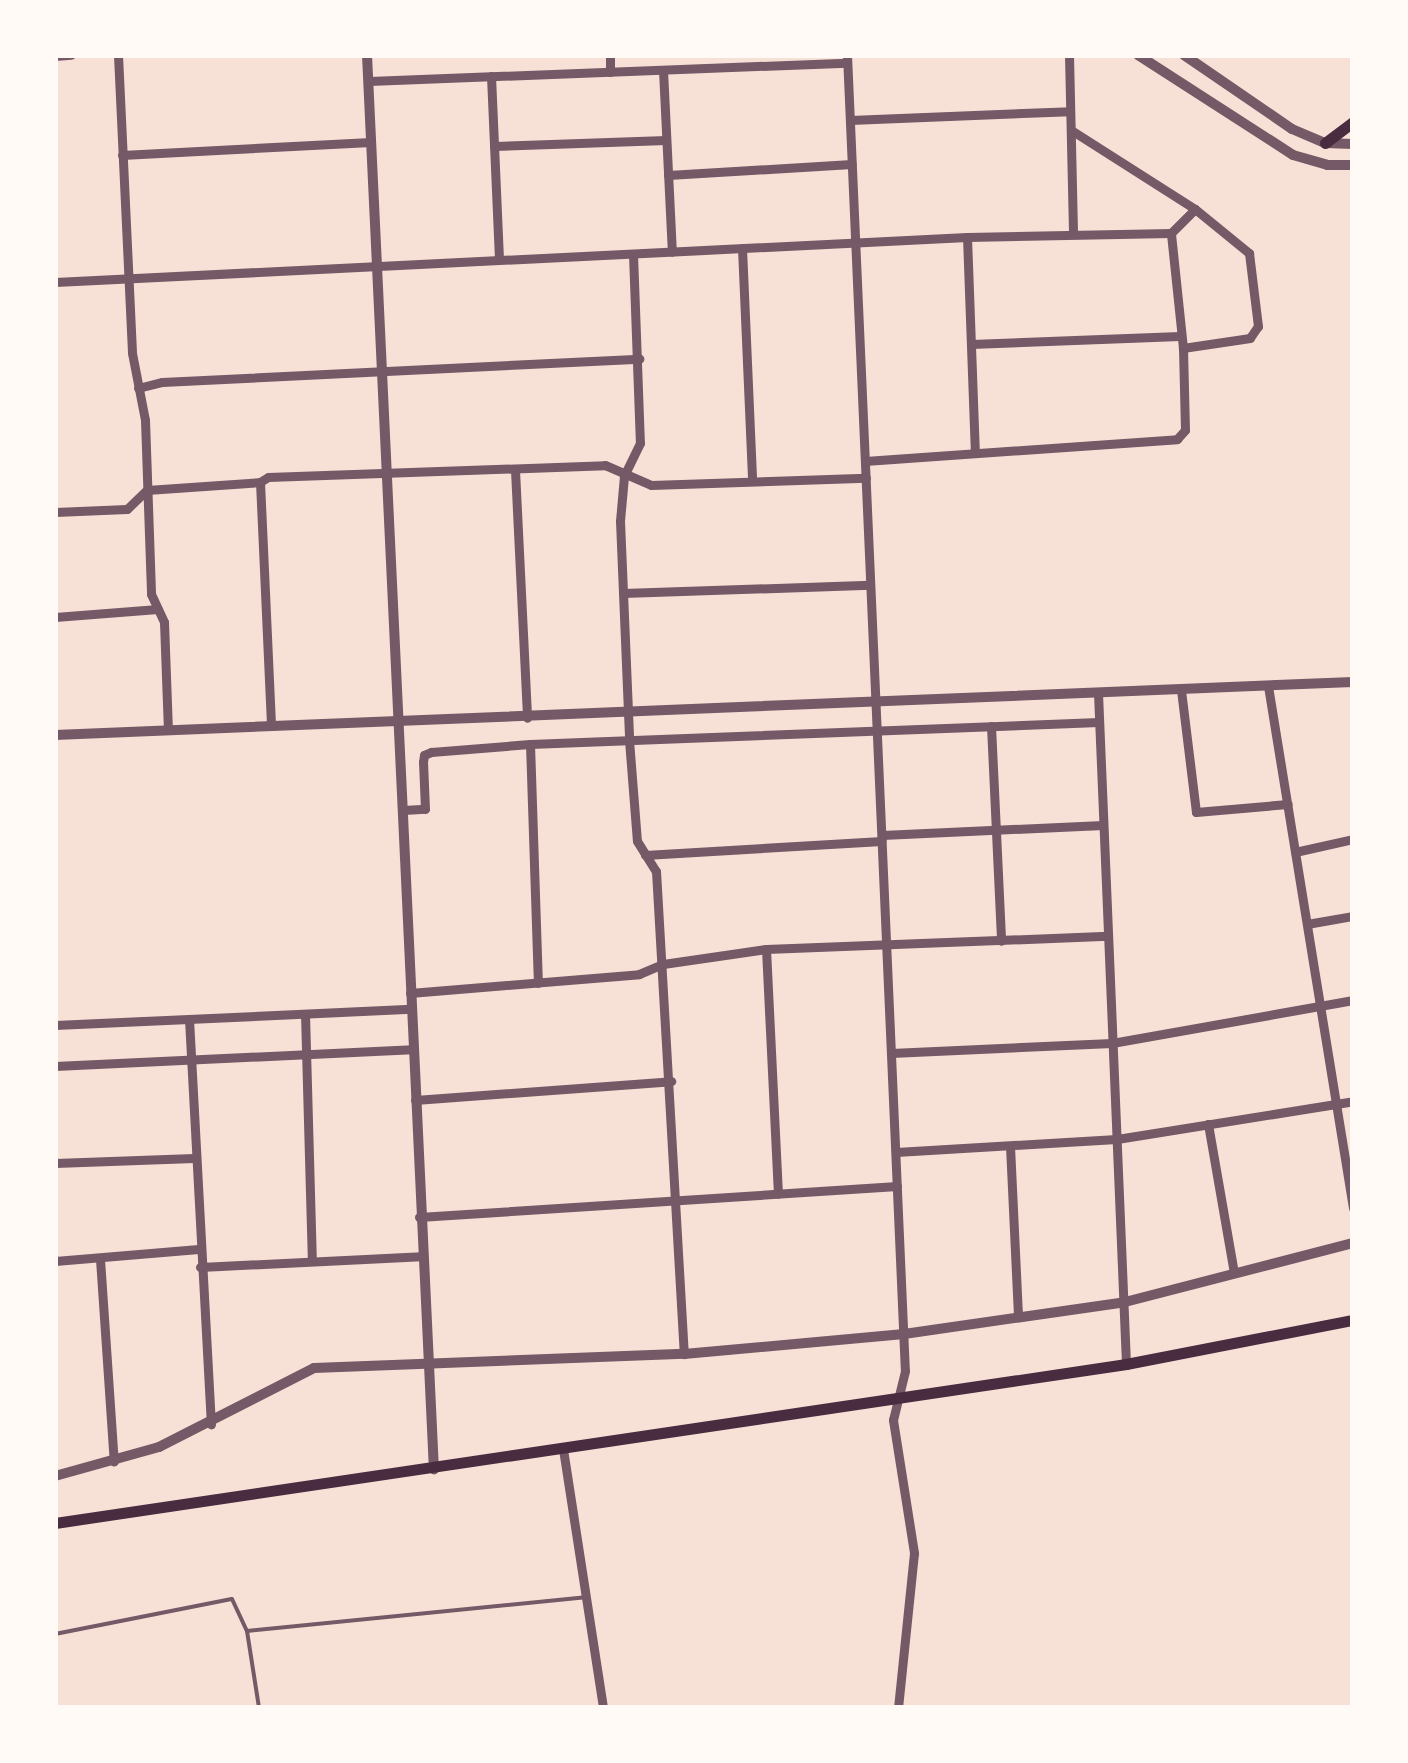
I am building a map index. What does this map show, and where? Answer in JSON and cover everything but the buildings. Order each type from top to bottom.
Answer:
[{"type":"main road","points":[[1324,143],[1353,122]]},
{"type":"main road","points":[[55,1523],[1126,1364],[1353,1320]]},
{"type":"street","points":[[55,56],[71,55]]},
{"type":"street","points":[[118,55],[128,279],[138,388],[145,420],[151,594],[164,622],[168,730]]},
{"type":"street","points":[[367,55],[434,1469]]},
{"type":"street","points":[[610,55],[610,72]]},
{"type":"street","points":[[1069,55],[1073,233]]},
{"type":"street","points":[[1138,55],[1293,154],[1327,165],[1353,165]]},
{"type":"street","points":[[1184,55],[1282,123],[1324,143],[1353,144]]},
{"type":"street","points":[[368,81],[847,59],[904,1334],[902,1397],[893,1417],[914,1554],[898,1708]]},
{"type":"street","points":[[663,70],[672,252]]},
{"type":"street","points":[[491,76],[499,260]]},
{"type":"street","points":[[850,120],[1070,111]]},
{"type":"street","points":[[1070,130],[1196,209],[1249,253],[1258,326],[1250,338],[1184,348]]},
{"type":"street","points":[[494,146],[666,140]]},
{"type":"street","points":[[122,155],[372,142]]},
{"type":"street","points":[[668,175],[852,164]]},
{"type":"street","points":[[55,282],[967,237],[1171,234],[1196,209]]},
{"type":"street","points":[[865,461],[1177,439],[1185,430],[1184,348],[1171,234]]},
{"type":"street","points":[[967,237],[976,451]]},
{"type":"street","points":[[742,248],[752,481]]},
{"type":"street","points":[[633,254],[640,443],[624,476],[620,521],[629,740],[637,841],[656,871],[684,1354]]},
{"type":"street","points":[[971,344],[1180,336]]},
{"type":"street","points":[[138,388],[162,382],[639,358]]},
{"type":"street","points":[[55,512],[128,509],[147,490],[260,482],[268,476],[605,465],[651,485],[866,478]]},
{"type":"street","points":[[516,470],[527,718]]},
{"type":"street","points":[[260,482],[271,726]]},
{"type":"street","points":[[623,593],[870,585]]},
{"type":"street","points":[[55,617],[158,609]]},
{"type":"street","points":[[55,735],[400,724],[1353,682]]},
{"type":"street","points":[[1268,686],[1353,1208]]},
{"type":"street","points":[[1181,690],[1196,812],[1288,804]]},
{"type":"street","points":[[1098,693],[1126,1364]]},
{"type":"street","points":[[403,810],[426,809],[424,754],[530,744],[1099,722]]},
{"type":"street","points":[[991,726],[1001,941]]},
{"type":"street","points":[[530,744],[538,983]]},
{"type":"street","points":[[645,854],[1103,825]]},
{"type":"street","points":[[1295,852],[1353,839]]},
{"type":"street","points":[[1307,924],[1353,916]]},
{"type":"street","points":[[410,993],[639,974],[663,964],[766,948],[1108,936]]},
{"type":"street","points":[[766,948],[778,1194]]},
{"type":"street","points":[[891,1053],[1112,1043],[1353,1000]]},
{"type":"street","points":[[55,1025],[411,1009]]},
{"type":"street","points":[[304,1014],[312,1260]]},
{"type":"street","points":[[188,1019],[198,1248],[211,1424]]},
{"type":"street","points":[[55,1066],[412,1049]]},
{"type":"street","points":[[415,1100],[671,1081]]},
{"type":"street","points":[[896,1152],[1116,1139],[1353,1101]]},
{"type":"street","points":[[1208,1124],[1234,1273]]},
{"type":"street","points":[[1010,1146],[1018,1317]]},
{"type":"street","points":[[55,1163],[194,1158]]},
{"type":"street","points":[[420,1217],[897,1186]]},
{"type":"street","points":[[55,1476],[114,1462],[211,1424],[304,1371],[426,1361],[684,1354],[904,1334],[1125,1302],[1353,1243]]},
{"type":"street","points":[[55,1261],[198,1248]]},
{"type":"street","points":[[200,1268],[421,1256]]},
{"type":"street","points":[[100,1259],[114,1462]]},
{"type":"street","points":[[563,1449],[603,1708]]},
{"type":"lane","points":[[247,1631],[585,1597]]},
{"type":"lane","points":[[55,1634],[232,1599],[247,1631],[259,1708]]}]
